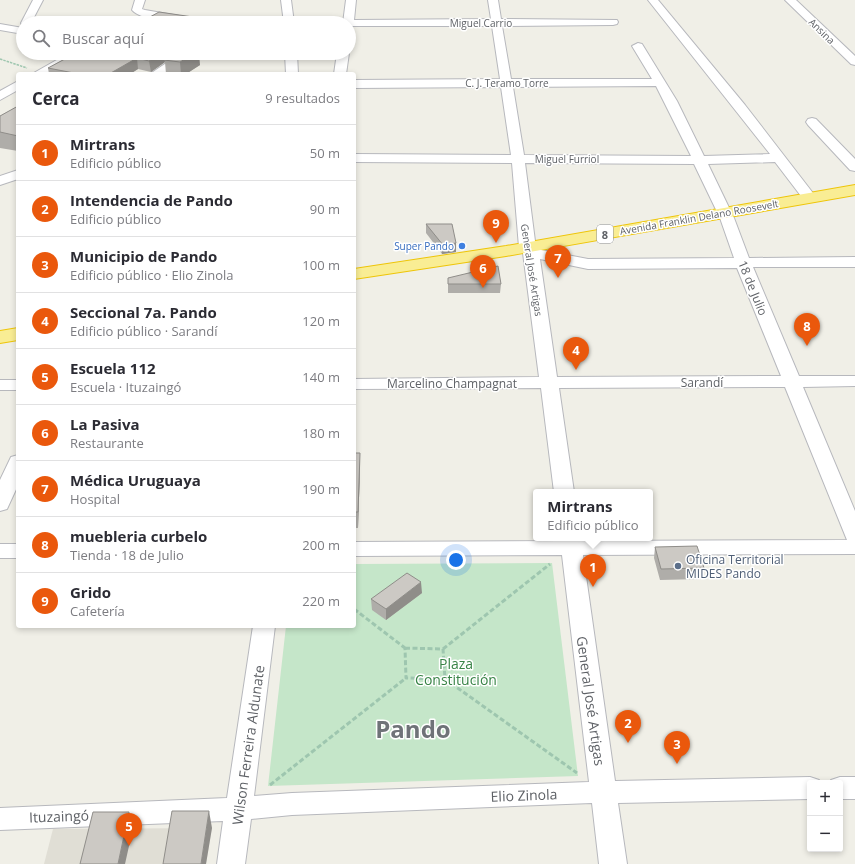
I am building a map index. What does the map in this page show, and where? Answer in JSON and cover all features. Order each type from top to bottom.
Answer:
[{"type":"highway","name":"Avenida Franklin Delano Roosevelt","points":[[356,281],[725,215],[809,197],[855,190]]},
{"type":"highway","name":"Avenida Franklin Delano Roosevelt","points":[[725,215],[855,199]]},
{"type":"highway","name":"Avenida Franklin Delano Roosevelt","points":[[356,274],[529,250]]},
{"type":"highway","points":[[0,337],[16,334]]},
{"type":"street","points":[[30,16],[38,0]]},
{"type":"street","points":[[140,0],[137,10],[156,16]]},
{"type":"street","points":[[286,0],[288,16]]},
{"type":"street","points":[[349,16],[351,0]]},
{"type":"street","name":"General José Artigas","points":[[493,0],[518,159],[529,250],[564,489]]},
{"type":"street","points":[[653,0],[780,158],[809,197]]},
{"type":"street","name":"Ansina","points":[[790,0],[855,62]]},
{"type":"street","name":"Miguel Carrio","points":[[356,23],[613,22]]},
{"type":"street","points":[[0,27],[16,30]]},
{"type":"street","name":"18 de Julio","points":[[638,46],[671,101],[725,215],[855,536]]},
{"type":"street","points":[[41,72],[64,60]]},
{"type":"street","points":[[159,72],[178,60]]},
{"type":"street","points":[[291,60],[292,72]]},
{"type":"street","points":[[340,72],[342,60]]},
{"type":"street","name":"C. J. Teramo Torre","points":[[356,84],[660,82]]},
{"type":"street","points":[[0,96],[16,86]]},
{"type":"street","points":[[812,122],[855,167]]},
{"type":"street","name":"Miguel Furriol","points":[[356,158],[698,160],[780,158]]},
{"type":"street","points":[[0,181],[16,175]]},
{"type":"street","points":[[529,250],[588,264],[855,262]]},
{"type":"street","name":"Sarandí","points":[[549,383],[855,381]]},
{"type":"street","name":"Marcelino Champagnat","points":[[356,384],[549,383]]},
{"type":"street","points":[[0,385],[16,385]]},
{"type":"street","points":[[0,504],[16,466]]},
{"type":"street","points":[[356,549],[570,543],[855,547]]},
{"type":"street","name":"General José Artigas","points":[[570,543],[612,864]]},
{"type":"street","points":[[0,551],[16,551]]},
{"type":"street","name":"Wilson Ferreira Aldunate","points":[[231,864],[264,628]]},
{"type":"street","name":"Elio Zinola","points":[[239,809],[292,804],[603,792],[807,788]]},
{"type":"street","points":[[843,788],[855,788]]},
{"type":"street","name":"Ituzaingó","points":[[0,819],[239,809]]},
{"type":"path","points":[[0,59],[36,72]]},
{"type":"path","points":[[356,611],[405,648],[443,649],[570,543]]},
{"type":"path","points":[[405,648],[406,678]]},
{"type":"path","points":[[443,649],[445,679]]},
{"type":"path","points":[[264,790],[406,678],[445,679],[603,792]]},
{"type":"shaded area","points":[[212,828],[206,864],[44,864],[53,829]]},
{"type":"green space","name":"Plaza Constitución","points":[[552,563],[578,776],[268,786],[286,628],[356,628],[356,564]]},
{"type":"building","points":[[159,12],[186,16],[152,16]]},
{"type":"building","points":[[63,60],[134,60],[112,72],[69,72],[48,68]]},
{"type":"building","points":[[164,60],[183,60],[180,62]]},
{"type":"building","points":[[16,107],[16,136],[0,132],[0,116]]},
{"type":"building","points":[[426,224],[452,224],[456,243],[443,245]]},
{"type":"building","points":[[498,266],[501,284],[448,284],[448,278]]},
{"type":"building","points":[[356,453],[360,453],[358,512],[356,512]]},
{"type":"building","points":[[697,546],[704,568],[661,569],[655,547]]},
{"type":"building","points":[[407,573],[421,582],[386,609],[371,599]]},
{"type":"building","points":[[172,811],[209,811],[201,864],[163,864]]},
{"type":"building","points":[[93,812],[129,812],[118,864],[80,864]]},
{"type":"place","name":"Grido","points":[[496,243]]},
{"type":"place","name":"Super Pando","points":[[462,246]]},
{"type":"place","name":"Médica Uruguaya","points":[[558,278]]},
{"type":"place","name":"La Pasiva","points":[[483,288]]},
{"type":"place","name":"muebleria curbelo","points":[[807,346]]},
{"type":"place","name":"Seccional 7a. Pando","points":[[576,370]]},
{"type":"place","name":"Oficina Territorial MIDES Pando","points":[[678,566]]},
{"type":"place","name":"Mirtrans","points":[[593,587]]},
{"type":"place","name":"Intendencia de Pando","points":[[628,743]]},
{"type":"place","name":"Municipio de Pando","points":[[677,764]]},
{"type":"place","name":"Escuela 112","points":[[129,846]]},
{"type":"district","name":"Pando","points":[[413,728]]}]
